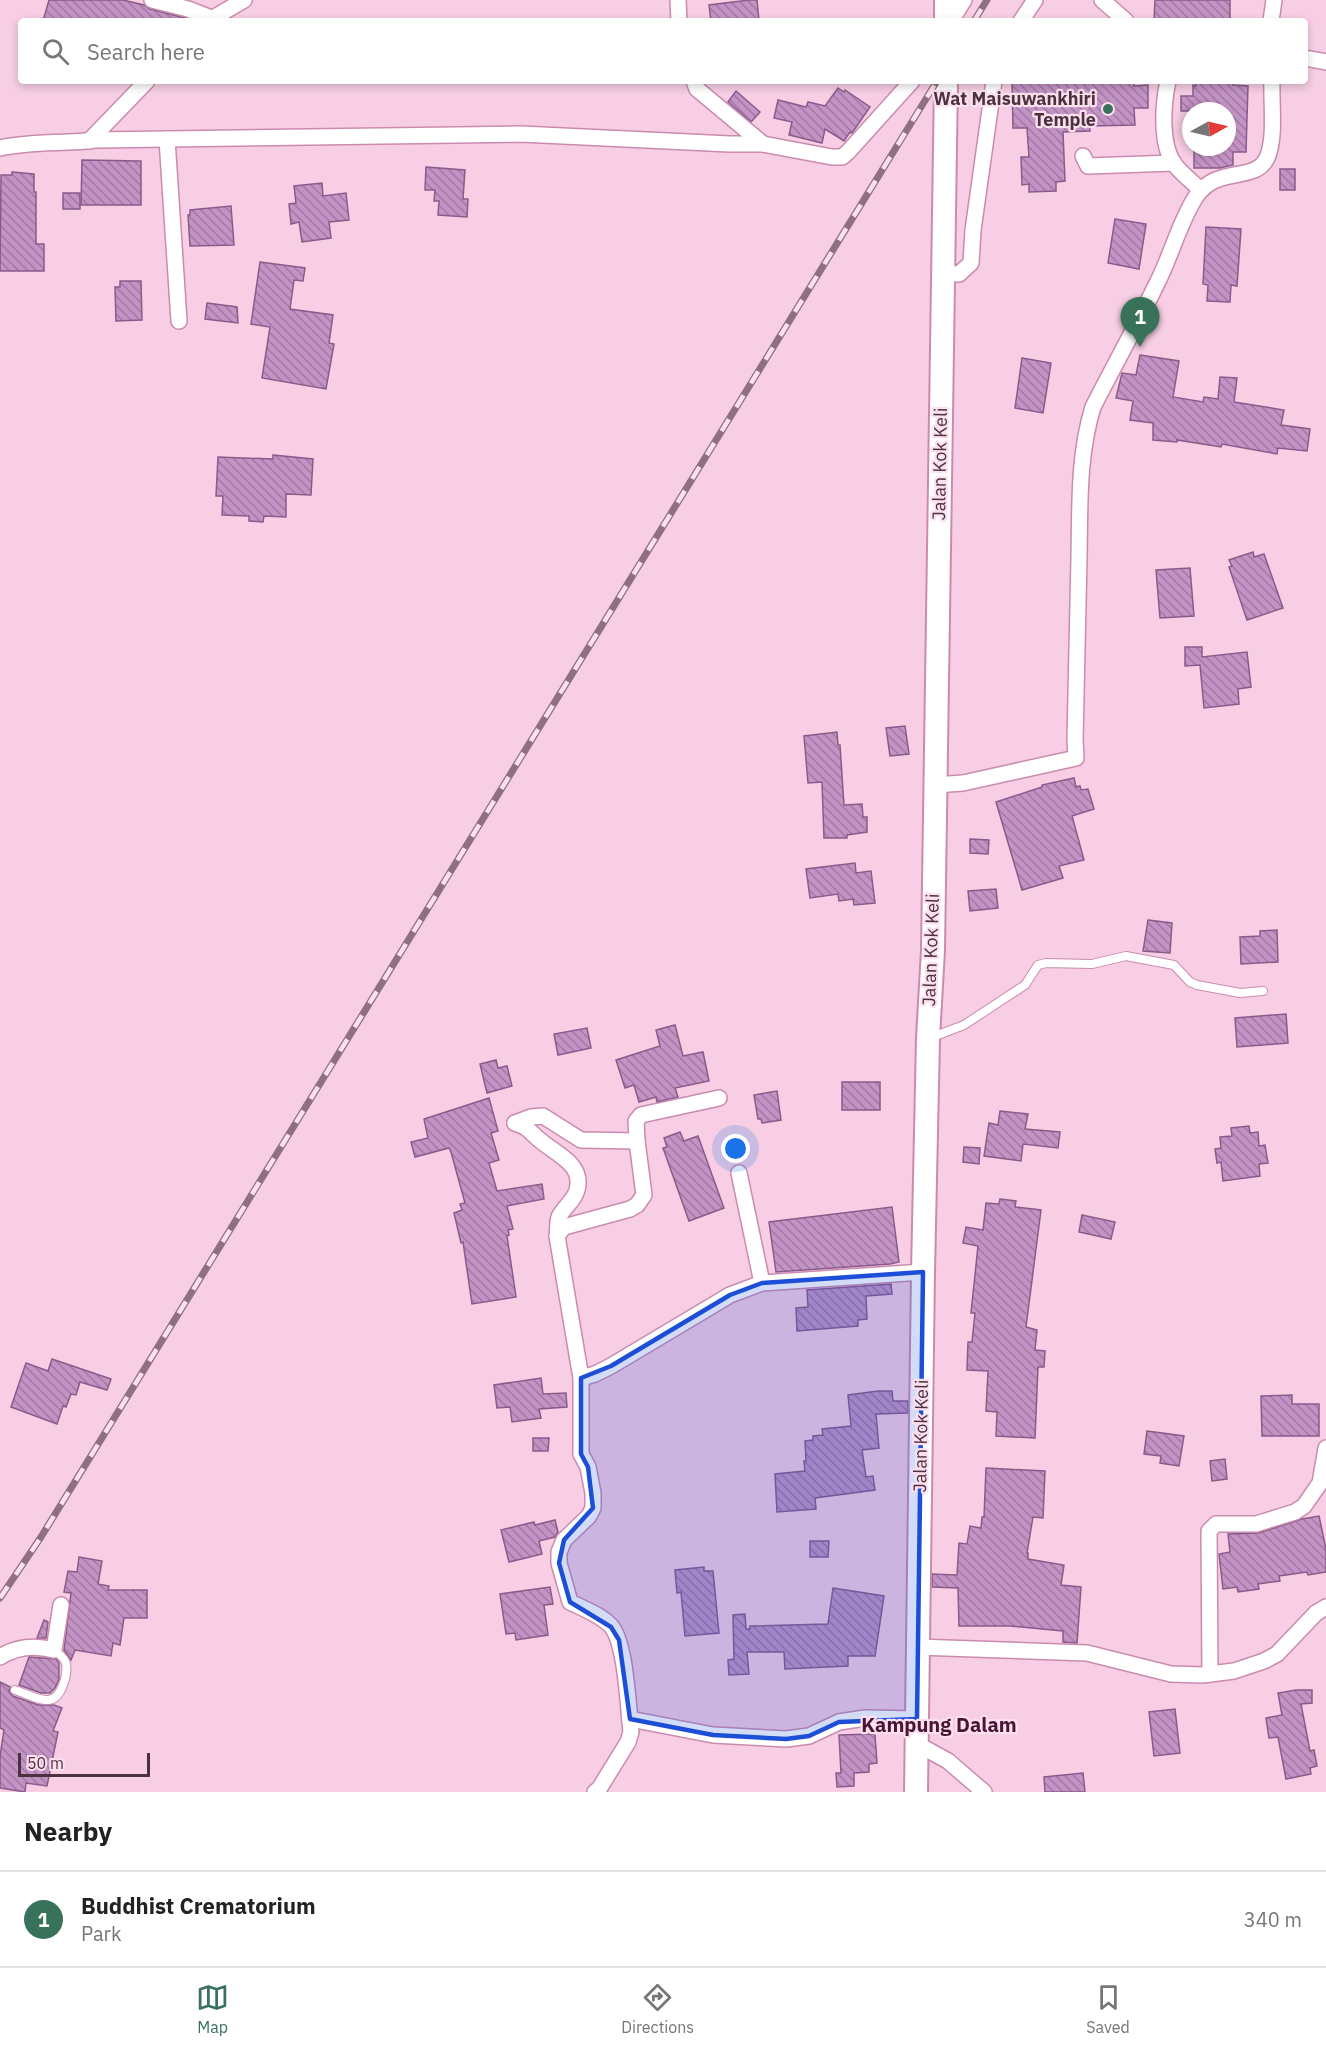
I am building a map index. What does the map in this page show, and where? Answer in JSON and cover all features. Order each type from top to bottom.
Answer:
[{"type":"street","points":[[152,0],[188,9],[206,18]]},
{"type":"street","points":[[213,18],[244,0]]},
{"type":"street","points":[[678,0],[679,18]]},
{"type":"street","points":[[946,0],[946,18]]},
{"type":"street","points":[[953,18],[964,0]]},
{"type":"street","points":[[1023,18],[1035,0]]},
{"type":"street","points":[[1102,0],[1123,18]]},
{"type":"street","points":[[1271,18],[1274,0]]},
{"type":"street","points":[[1308,59],[1326,62]]},
{"type":"street","points":[[88,141],[144,84]]},
{"type":"street","points":[[695,84],[697,89],[763,144]]},
{"type":"street","points":[[0,148],[24,144],[88,141],[521,134],[718,144],[763,144],[842,157],[909,84]]},
{"type":"street","name":"Jalan Kok Keli","points":[[916,1792],[923,1272],[928,1038],[933,950],[946,84]]},
{"type":"street","points":[[943,273],[959,274],[971,263],[976,208],[994,84]]},
{"type":"street","points":[[1167,84],[1163,110],[1167,142],[1174,163],[1201,190]]},
{"type":"street","points":[[934,785],[963,783],[1076,758],[1080,514],[1087,426],[1093,407],[1160,277],[1195,198],[1206,183],[1220,176],[1255,170],[1268,156],[1271,141],[1272,84]]},
{"type":"street","points":[[167,139],[179,321]]},
{"type":"street","points":[[1083,156],[1088,166],[1174,163]]},
{"type":"street","points":[[557,1236],[564,1227],[630,1209],[642,1200],[644,1195],[636,1120],[641,1115],[719,1098]]},
{"type":"street","points":[[595,1792],[628,1742],[631,1732],[619,1640],[611,1627],[599,1617],[570,1602],[559,1563],[559,1552],[564,1540],[589,1516],[593,1508],[593,1493],[588,1467],[581,1454],[581,1378],[557,1236],[560,1217],[573,1200],[578,1188],[576,1175],[570,1163],[561,1154],[540,1141],[530,1128],[515,1123],[531,1117],[543,1116],[581,1140],[637,1142]]},
{"type":"street","points":[[739,1173],[762,1283]]},
{"type":"street","points":[[581,1378],[611,1366],[730,1294],[762,1283],[923,1272]]},
{"type":"street","points":[[1210,1674],[1209,1531],[1216,1524],[1221,1523],[1256,1524],[1295,1512],[1304,1506],[1320,1483],[1326,1448]]},
{"type":"street","points":[[0,1657],[26,1647],[36,1646],[54,1650],[61,1605]]},
{"type":"street","points":[[917,1647],[1087,1653],[1171,1674],[1186,1676],[1210,1674],[1249,1667],[1276,1654],[1316,1613],[1326,1607]]},
{"type":"street","points":[[630,1719],[714,1735],[786,1739],[809,1736],[839,1722],[864,1718],[917,1719]]},
{"type":"street","points":[[918,1744],[948,1761],[984,1792]]},
{"type":"lane","points":[[928,1038],[964,1025],[1025,985],[1038,965],[1046,963],[1092,964],[1126,956],[1174,965],[1197,985],[1240,993],[1263,991]]},
{"type":"lane","points":[[15,1690],[44,1700],[54,1699],[58,1695],[67,1665],[54,1650]]},
{"type":"highlighted area","points":[[923,1272],[917,1719],[839,1722],[809,1736],[786,1739],[713,1735],[630,1719],[619,1640],[611,1627],[570,1602],[559,1563],[564,1540],[593,1508],[588,1467],[581,1454],[581,1378],[611,1366],[730,1295],[762,1283]]},
{"type":"building","points":[[49,0],[123,0],[185,18],[44,18]]},
{"type":"building","points":[[757,0],[759,18],[711,18],[709,5]]},
{"type":"building","points":[[1155,0],[1230,0],[1230,18],[1154,18]]},
{"type":"building","points":[[1012,84],[1148,85],[1148,108],[1134,108],[1135,125],[1090,126],[1090,131],[1063,132],[1065,181],[1056,182],[1056,191],[1029,192],[1029,184],[1022,185],[1021,157],[1029,157],[1027,128],[1013,128]]},
{"type":"building","points":[[1193,85],[1248,86],[1246,152],[1236,152],[1236,102],[1182,102],[1181,111],[1181,96],[1193,96]]},
{"type":"building","points":[[838,88],[844,92],[845,90],[870,107],[844,141],[825,129],[822,143],[789,135],[792,122],[774,118],[778,100],[806,107],[808,102],[825,106]]},
{"type":"building","points":[[736,91],[760,112],[751,122],[728,102]]},
{"type":"building","points":[[1194,156],[1233,156],[1233,165],[1220,168],[1194,168]]},
{"type":"building","points":[[82,160],[141,161],[141,205],[81,205]]},
{"type":"building","points":[[426,167],[465,170],[463,199],[468,199],[467,217],[438,215],[439,201],[434,201],[435,190],[425,190]]},
{"type":"building","points":[[1280,169],[1295,169],[1295,190],[1280,190]]},
{"type":"building","points":[[12,172],[34,174],[36,244],[44,244],[44,271],[0,271],[1,175],[12,175]]},
{"type":"building","points":[[322,183],[323,196],[346,193],[349,220],[329,222],[331,238],[302,242],[299,222],[291,224],[289,204],[296,203],[294,186]]},
{"type":"building","points":[[63,193],[80,193],[80,209],[63,209]]},
{"type":"building","points":[[231,206],[234,245],[190,246],[188,215],[190,215],[190,210]]},
{"type":"building","points":[[1115,219],[1146,224],[1139,269],[1108,263]]},
{"type":"building","points":[[1206,227],[1241,229],[1237,286],[1231,285],[1230,302],[1207,301],[1208,285],[1203,284]]},
{"type":"building","points":[[260,262],[305,268],[303,281],[294,280],[290,309],[333,315],[329,343],[334,344],[326,389],[262,378],[270,327],[251,324]]},
{"type":"building","points":[[120,281],[141,281],[142,320],[116,321],[115,287],[120,287]]},
{"type":"building","points":[[207,303],[237,307],[238,323],[205,319]]},
{"type":"building","points":[[1140,355],[1179,361],[1173,397],[1203,402],[1204,397],[1218,399],[1220,377],[1237,378],[1234,402],[1284,410],[1281,425],[1310,429],[1307,451],[1278,448],[1277,454],[1222,444],[1221,447],[1177,440],[1177,442],[1153,440],[1153,423],[1130,420],[1133,401],[1116,398],[1122,373],[1136,375]]},
{"type":"building","points":[[1022,358],[1051,363],[1043,413],[1015,408]]},
{"type":"building","points":[[273,455],[313,459],[311,495],[286,494],[286,517],[264,516],[263,522],[249,521],[249,516],[222,515],[223,496],[216,496],[218,457],[273,459]]},
{"type":"building","points":[[1253,552],[1254,557],[1264,554],[1283,608],[1247,620],[1229,567],[1232,566],[1229,560]]},
{"type":"building","points":[[1190,568],[1194,616],[1160,618],[1156,570]]},
{"type":"building","points":[[1185,647],[1202,647],[1202,657],[1247,652],[1251,687],[1238,689],[1239,704],[1204,708],[1200,665],[1185,666]]},
{"type":"building","points":[[905,726],[909,754],[890,756],[886,728]]},
{"type":"building","points":[[837,732],[844,805],[862,804],[863,817],[867,817],[867,832],[847,835],[847,838],[824,838],[822,782],[808,783],[804,736]]},
{"type":"building","points":[[1074,778],[1076,787],[1080,786],[1081,790],[1088,789],[1094,809],[1072,816],[1084,860],[1059,866],[1063,878],[1022,890],[996,802],[1042,787],[1042,785]]},
{"type":"building","points":[[970,839],[989,840],[988,854],[970,853]]},
{"type":"building","points":[[855,863],[856,873],[871,871],[875,903],[854,905],[853,899],[839,901],[838,894],[810,898],[806,869]]},
{"type":"building","points":[[996,889],[998,908],[970,911],[968,891]]},
{"type":"building","points":[[1148,920],[1172,923],[1170,953],[1143,951]]},
{"type":"building","points":[[1277,930],[1278,962],[1241,964],[1240,937],[1260,936],[1260,931]]},
{"type":"building","points":[[1286,1014],[1288,1043],[1237,1047],[1235,1018]]},
{"type":"building","points":[[675,1025],[683,1056],[703,1052],[709,1081],[675,1088],[678,1097],[657,1102],[656,1097],[639,1102],[634,1085],[625,1088],[616,1060],[660,1046],[656,1030]]},
{"type":"building","points":[[587,1028],[591,1048],[558,1055],[554,1034]]},
{"type":"building","points":[[496,1060],[498,1068],[507,1066],[512,1086],[487,1093],[480,1064]]},
{"type":"building","points":[[842,1082],[880,1082],[880,1110],[842,1110]]},
{"type":"building","points":[[777,1091],[781,1120],[762,1123],[761,1119],[758,1119],[754,1095]]},
{"type":"building","points":[[489,1098],[498,1131],[491,1133],[499,1160],[489,1163],[497,1191],[542,1184],[544,1199],[507,1206],[513,1229],[508,1230],[509,1235],[507,1236],[516,1297],[472,1304],[463,1242],[461,1243],[454,1213],[462,1210],[460,1204],[465,1203],[451,1152],[449,1148],[415,1157],[411,1142],[428,1138],[424,1119]]},
{"type":"building","points":[[1000,1111],[1028,1114],[1025,1129],[1060,1132],[1058,1148],[1023,1144],[1021,1161],[984,1156],[989,1123],[998,1125]]},
{"type":"building","points":[[1249,1126],[1250,1133],[1258,1132],[1259,1146],[1265,1145],[1268,1163],[1259,1164],[1260,1176],[1223,1181],[1221,1162],[1217,1163],[1215,1149],[1221,1148],[1220,1137],[1232,1136],[1231,1128]]},
{"type":"building","points":[[680,1132],[684,1141],[698,1136],[724,1208],[689,1221],[663,1148],[667,1147],[664,1138]]},
{"type":"building","points":[[964,1147],[980,1148],[979,1164],[963,1162]]},
{"type":"building","points":[[1000,1199],[1016,1201],[1015,1207],[1041,1210],[1026,1327],[1037,1330],[1035,1350],[1045,1351],[1044,1367],[1038,1367],[1035,1438],[996,1436],[997,1412],[986,1411],[988,1371],[967,1370],[968,1342],[972,1342],[975,1313],[971,1313],[978,1246],[963,1243],[966,1227],[983,1230],[986,1203],[999,1204]]},
{"type":"building","points":[[892,1207],[899,1262],[776,1272],[769,1222]]},
{"type":"building","points":[[1082,1215],[1115,1222],[1111,1239],[1079,1232]]},
{"type":"building","points":[[891,1284],[892,1294],[866,1296],[867,1319],[858,1320],[858,1326],[797,1331],[796,1308],[808,1307],[807,1290]]},
{"type":"building","points":[[52,1359],[111,1379],[107,1390],[80,1382],[76,1395],[71,1394],[66,1407],[63,1406],[57,1424],[11,1407],[26,1363],[48,1371]]},
{"type":"building","points":[[541,1378],[543,1394],[566,1393],[567,1407],[539,1409],[541,1418],[512,1422],[510,1407],[497,1408],[494,1385]]},
{"type":"building","points":[[892,1391],[893,1401],[908,1401],[908,1413],[876,1414],[879,1448],[862,1450],[866,1477],[873,1476],[875,1490],[815,1498],[816,1509],[777,1512],[775,1474],[805,1471],[805,1441],[813,1440],[813,1436],[823,1435],[822,1429],[851,1426],[848,1395]]},
{"type":"building","points":[[1292,1395],[1292,1404],[1319,1404],[1319,1436],[1262,1436],[1261,1396]]},
{"type":"building","points":[[1147,1431],[1184,1436],[1179,1466],[1160,1463],[1161,1456],[1144,1454]]},
{"type":"building","points":[[533,1438],[549,1438],[548,1451],[533,1451]]},
{"type":"building","points":[[1225,1459],[1227,1479],[1212,1481],[1210,1461]]},
{"type":"building","points":[[986,1468],[1045,1471],[1043,1518],[1033,1517],[1028,1559],[1064,1565],[1061,1585],[1081,1587],[1077,1643],[1063,1642],[1063,1631],[1010,1626],[959,1626],[958,1588],[932,1587],[932,1574],[957,1575],[959,1543],[967,1544],[970,1526],[981,1528],[982,1517],[984,1517]]},
{"type":"building","points":[[1319,1516],[1326,1549],[1326,1572],[1279,1576],[1280,1581],[1258,1584],[1259,1589],[1238,1592],[1237,1587],[1223,1589],[1219,1554],[1230,1552],[1228,1534],[1259,1533]]},
{"type":"building","points":[[555,1520],[558,1532],[555,1537],[539,1541],[542,1554],[509,1562],[501,1530],[534,1522],[535,1525]]},
{"type":"building","points":[[810,1541],[829,1541],[828,1557],[810,1557]]},
{"type":"building","points":[[79,1557],[102,1561],[98,1584],[109,1586],[108,1590],[147,1590],[147,1618],[124,1618],[120,1645],[113,1643],[111,1656],[75,1650],[71,1660],[64,1650],[71,1593],[64,1592],[68,1571],[77,1572]]},
{"type":"building","points":[[704,1567],[704,1571],[713,1571],[719,1633],[685,1636],[681,1592],[677,1593],[675,1570]]},
{"type":"building","points":[[550,1587],[553,1604],[544,1605],[548,1635],[516,1640],[515,1633],[506,1634],[500,1594]]},
{"type":"building","points":[[833,1588],[884,1596],[875,1656],[848,1656],[848,1666],[785,1669],[784,1652],[747,1652],[749,1674],[729,1675],[728,1660],[734,1659],[733,1615],[745,1614],[746,1629],[750,1629],[750,1626],[828,1624]]},
{"type":"building","points":[[44,1620],[48,1622],[46,1638],[37,1638]]},
{"type":"building","points":[[29,1657],[56,1659],[59,1663],[59,1679],[50,1693],[41,1693],[19,1685]]},
{"type":"building","points":[[0,1682],[10,1687],[9,1692],[13,1696],[38,1705],[54,1705],[62,1708],[53,1731],[58,1732],[47,1786],[26,1783],[25,1792],[0,1788],[0,1756],[4,1730],[0,1728]]},
{"type":"building","points":[[1312,1690],[1312,1703],[1301,1704],[1310,1751],[1314,1750],[1317,1766],[1310,1768],[1311,1774],[1286,1779],[1278,1737],[1269,1738],[1266,1718],[1282,1715],[1278,1693]]},
{"type":"building","points":[[1175,1709],[1180,1753],[1154,1756],[1149,1712]]},
{"type":"building","points":[[839,1735],[875,1735],[877,1763],[869,1764],[869,1772],[854,1773],[854,1786],[837,1787],[836,1773],[841,1773]]},
{"type":"building","points":[[1083,1773],[1085,1792],[1045,1792],[1044,1777]]},
{"type":"railway","points":[[976,18],[987,0]]},
{"type":"railway","points":[[0,1598],[41,1537],[935,84]]},
{"type":"place","name":"Wat Maisuwankhiri Temple","points":[[1108,109]]},
{"type":"place","name":"Buddhist Crematorium","points":[[1140,347]]},
{"type":"district","name":"Kampung Dalam","points":[[939,1725]]}]
